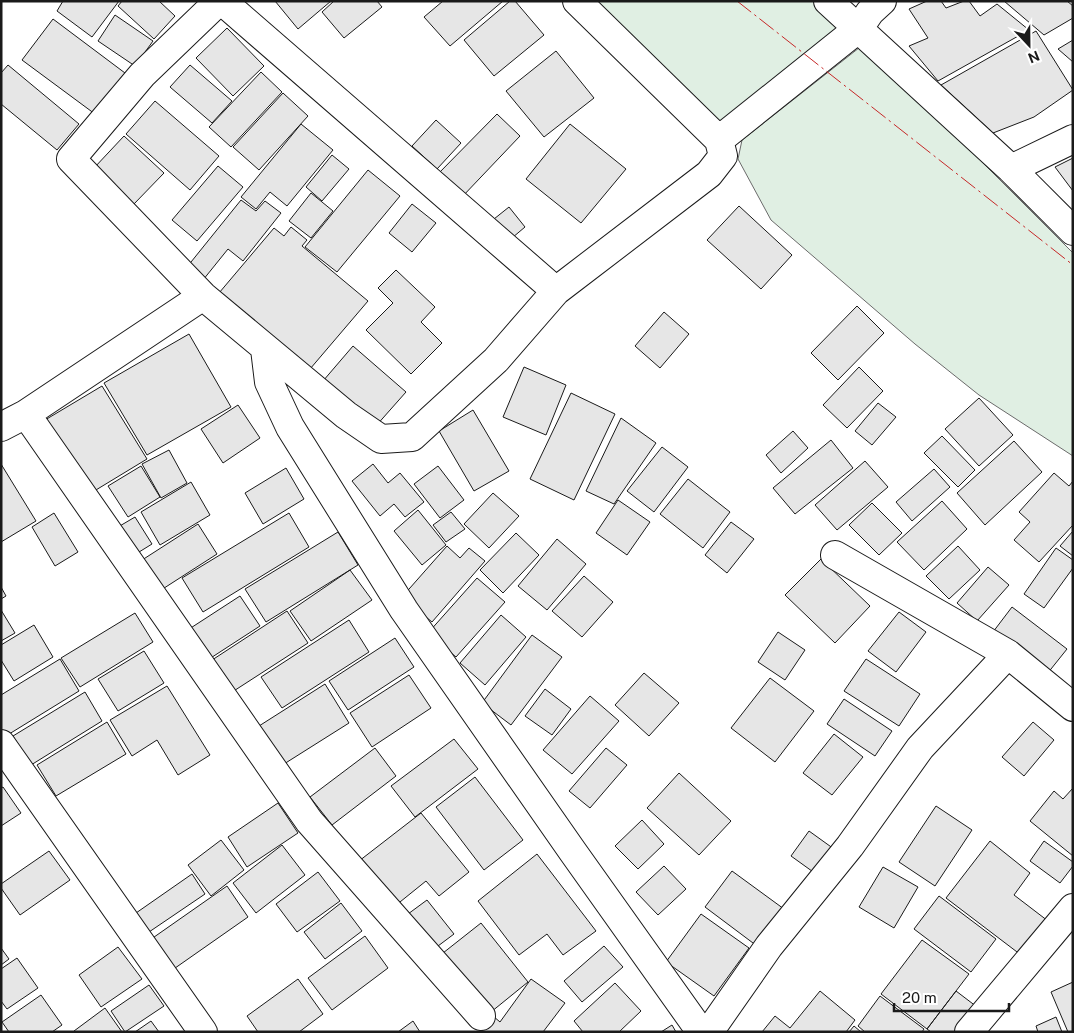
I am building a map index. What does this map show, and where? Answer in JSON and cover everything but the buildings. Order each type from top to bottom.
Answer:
[{"type":"street","points":[[556,290],[220,1],[142,76],[71,159],[203,296],[265,349],[346,415],[381,440],[412,437],[496,360],[556,290],[709,174],[723,156],[719,140],[578,1]]},
{"type":"street","points":[[828,1],[1011,169],[1073,231]]},
{"type":"street","points":[[719,140],[859,28],[870,12],[882,1]]},
{"type":"street","points":[[1011,169],[1073,140]]},
{"type":"street","points":[[1,427],[26,414],[203,296]]},
{"type":"street","points":[[265,349],[269,382],[290,427],[404,610],[701,1032]]},
{"type":"street","points":[[26,414],[309,821],[481,1016]]},
{"type":"street","points":[[835,555],[1008,654],[1073,707]]},
{"type":"street","points":[[709,1032],[769,946],[850,846],[920,748],[1008,654]]},
{"type":"street","points":[[1,744],[203,1032]]},
{"type":"street","points":[[969,1032],[1073,908]]},
{"type":"green space","points":[[588,1],[818,1],[842,25],[721,130]]},
{"type":"green space","points":[[864,44],[1073,253],[1073,456],[979,395],[915,344],[771,220],[738,159],[742,140]]},
{"type":"power","points":[[737,1],[1073,265]]}]
